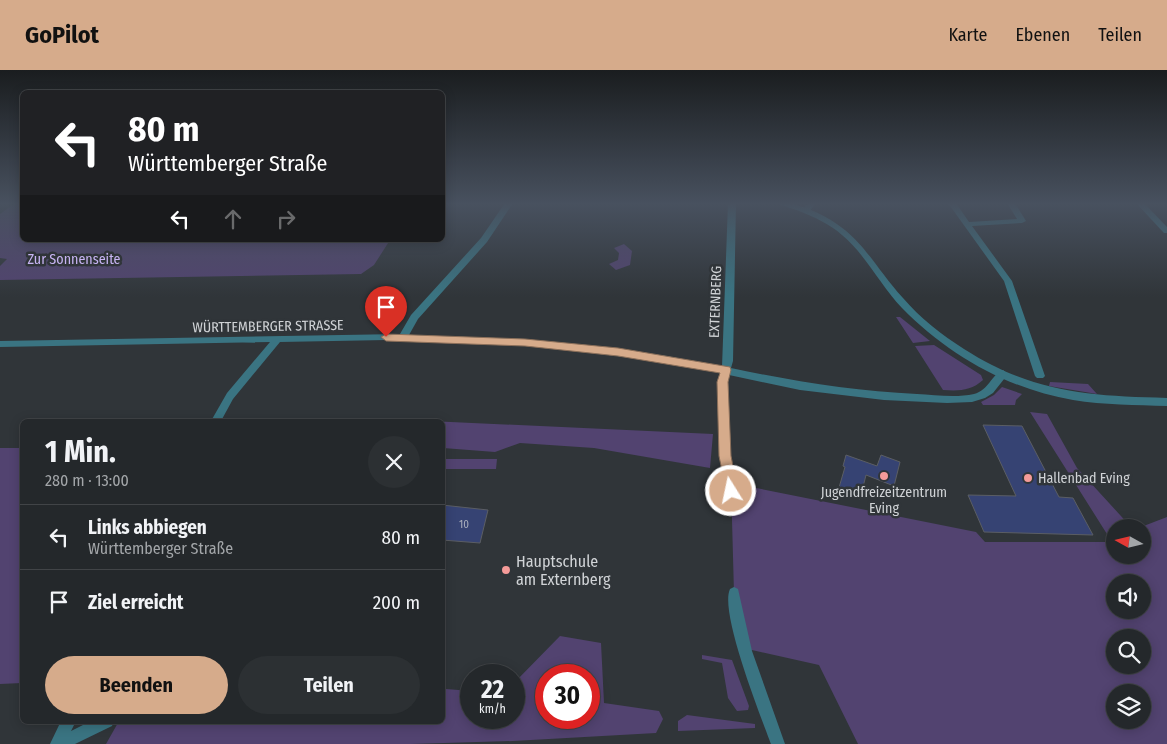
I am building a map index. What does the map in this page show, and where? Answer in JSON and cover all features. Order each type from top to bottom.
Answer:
[{"type":"street","points":[[403,338],[414,317],[488,234]]},
{"type":"street","name":"EXTERNBERG","points":[[731,234],[728,361],[722,382],[725,456],[731,491]]},
{"type":"street","points":[[846,234],[894,294],[934,332],[969,356],[1003,374],[1071,396],[1167,402]]},
{"type":"street","points":[[975,234],[1008,281],[1040,376]]},
{"type":"street","name":"WÜRTTEMBERGER STRASSE","points":[[0,344],[403,338],[543,344],[628,353],[726,370],[800,386],[875,395],[947,399],[972,398],[982,395],[990,390],[1003,374]]},
{"type":"street","points":[[217,419],[230,396],[276,340]]},
{"type":"street","points":[[734,593],[736,620],[742,648],[778,744]]},
{"type":"street","points":[[58,744],[68,724]]},
{"type":"street","points":[[58,744],[101,724]]},
{"type":"green space","name":"Zur Sonnenseite","points":[[0,234],[20,234],[20,242],[389,242],[374,265],[361,274],[0,280],[0,266],[7,259],[0,258]]},
{"type":"green space","points":[[624,244],[632,251],[630,265],[616,270],[609,264],[618,260],[619,253],[614,248]]},
{"type":"green space","points":[[896,317],[900,317],[930,341],[913,343]]},
{"type":"green space","points":[[934,345],[981,375],[983,380],[964,390],[943,390],[915,346]]},
{"type":"green space","points":[[1050,382],[1088,384],[1097,394],[1049,386]]},
{"type":"green space","points":[[1002,387],[1022,394],[1016,400],[1015,405],[983,405],[981,402],[994,395]]},
{"type":"green space","points":[[1030,412],[1047,414],[1077,468],[1124,519],[1106,519],[1106,532]]},
{"type":"green space","points":[[445,422],[713,434],[710,468],[594,448],[520,443],[495,452],[445,448]]},
{"type":"green space","points":[[0,448],[20,448],[20,683],[0,684]]},
{"type":"green space","points":[[445,459],[497,459],[496,469],[445,469]]},
{"type":"green space","points":[[731,483],[976,532],[985,542],[1106,542],[1106,564],[1151,564],[1151,523],[1167,517],[1167,744],[858,744],[819,665],[743,648],[734,593]]},
{"type":"green space","points":[[560,636],[601,643],[604,703],[659,711],[663,719],[656,733],[513,741],[411,744],[106,744],[117,724],[445,724],[446,689],[460,690],[460,729],[525,729],[525,672]]},
{"type":"green space","points":[[702,655],[732,660],[749,706],[748,710],[737,711],[728,698],[722,663],[702,659]]},
{"type":"green space","points":[[687,715],[755,724],[755,728],[678,731],[678,721]]},
{"type":"building","name":"Hallenbad Eving","points":[[983,425],[1022,426],[1059,497],[1073,498],[1093,535],[984,532],[968,495],[1016,496]]},
{"type":"building","name":"Jugendfreizeitzentrum Eving","points":[[846,455],[877,466],[881,455],[900,462],[894,486],[866,475],[860,499],[838,491],[845,467],[843,466]]},
{"type":"building","name":"Hauptschule am Externberg","points":[[445,505],[488,510],[480,543],[445,540]]},
{"type":"place","name":"Jugendfreizeitzentrum Eving","points":[[884,476]]},
{"type":"place","name":"Hallenbad Eving","points":[[1028,478]]},
{"type":"place","name":"Hauptschule am Externberg","points":[[506,570]]},
{"type":"route","points":[[386,337],[525,342],[618,352],[726,370],[722,382],[725,456],[731,491]]}]
